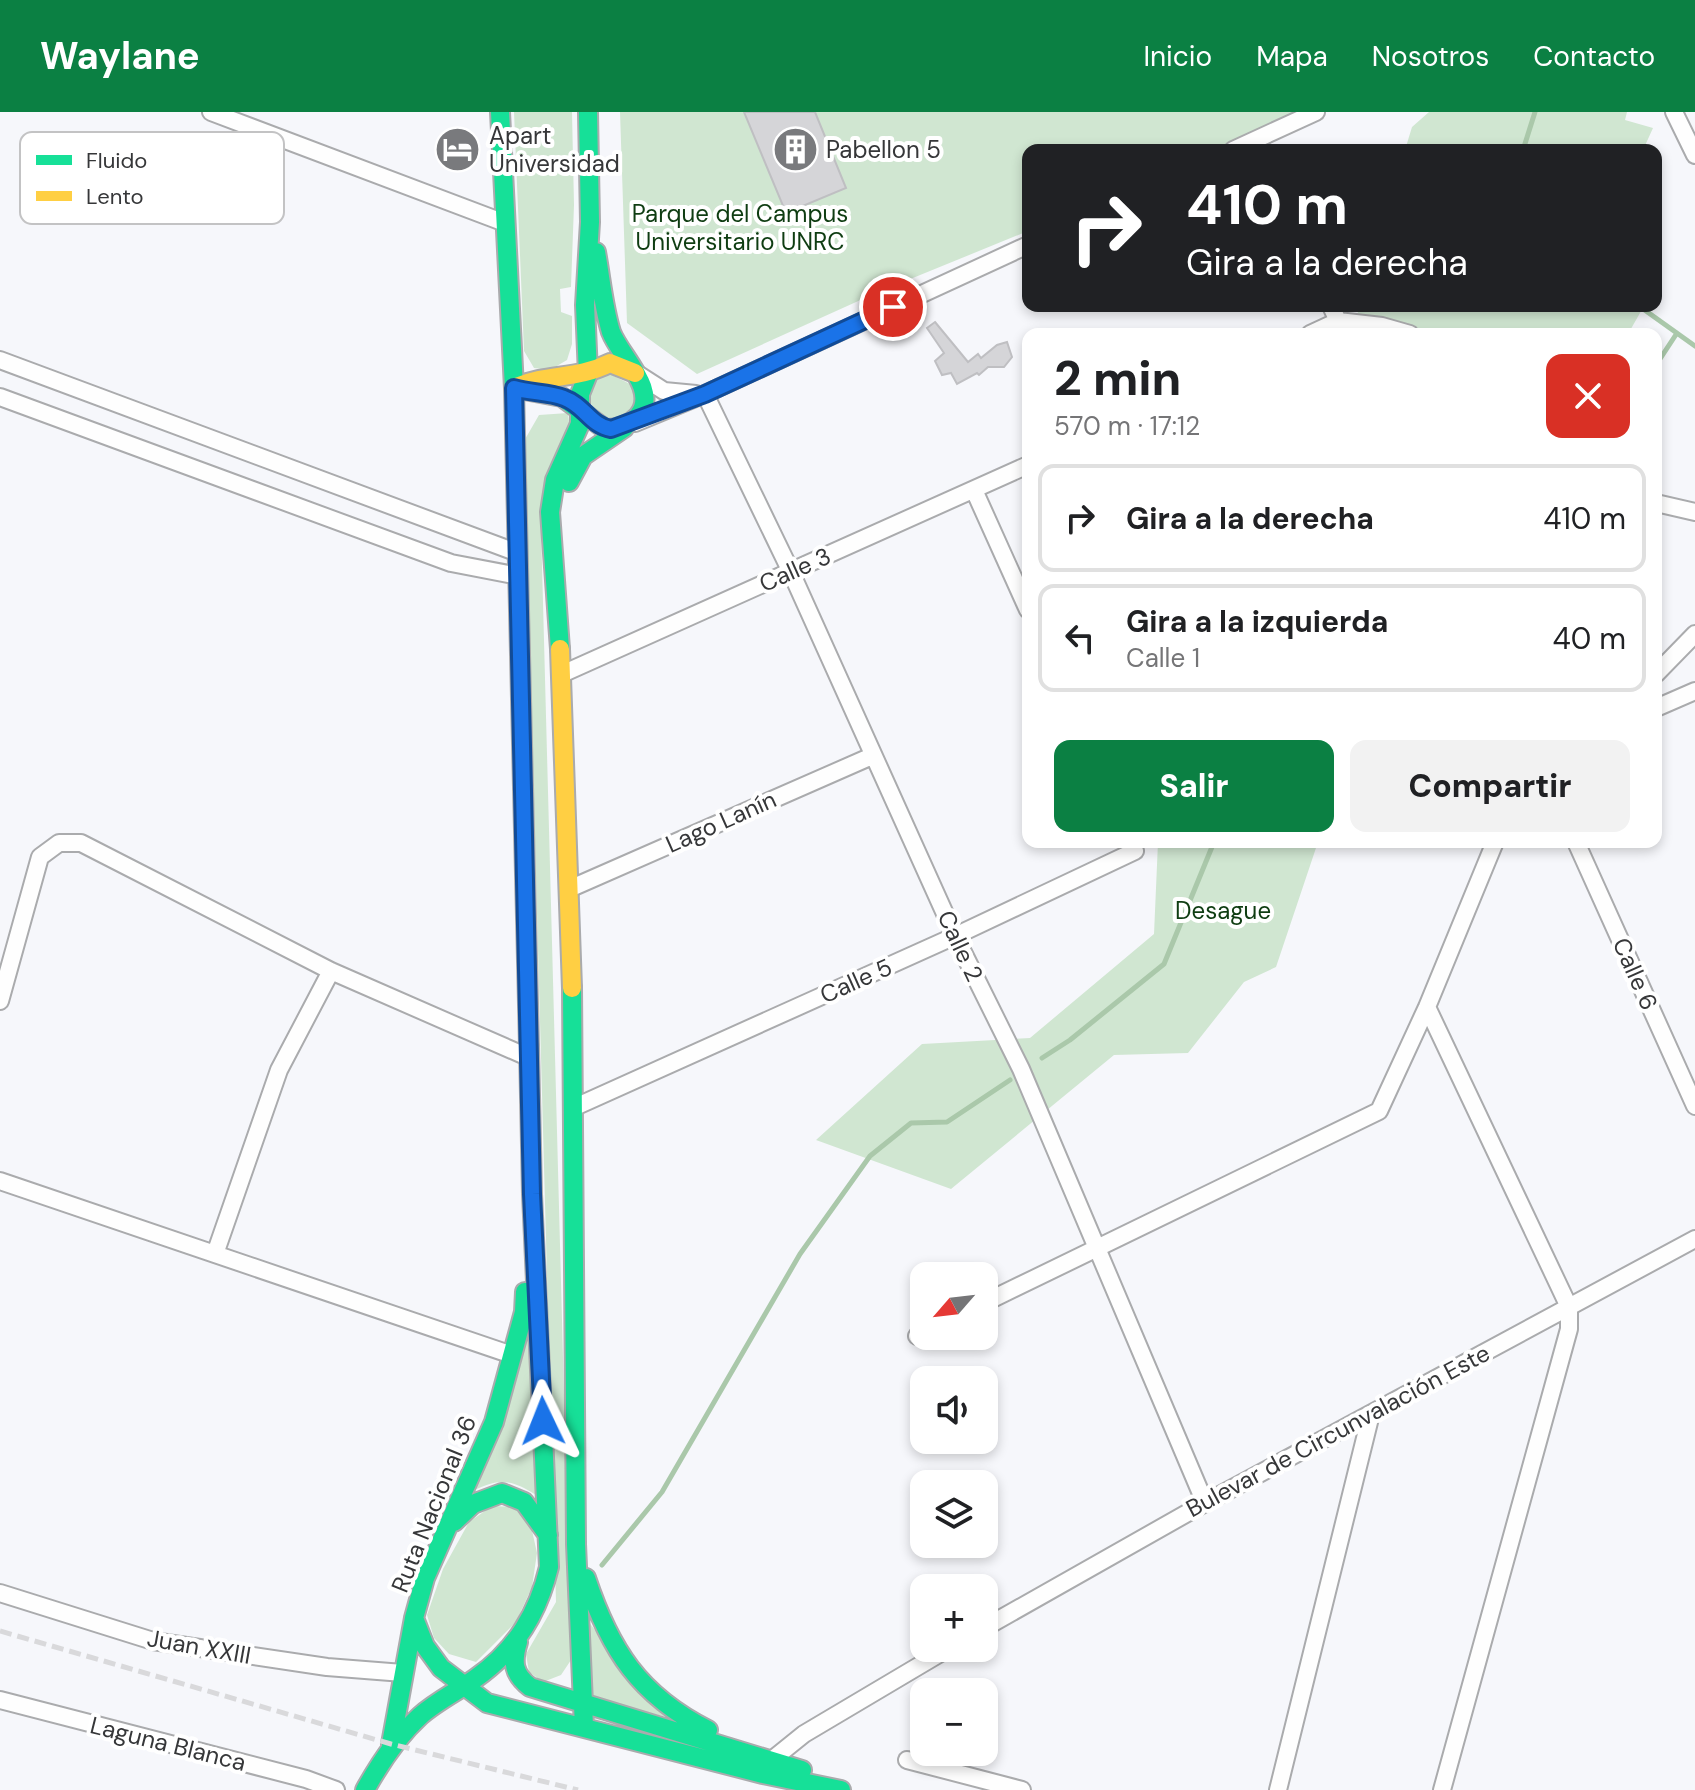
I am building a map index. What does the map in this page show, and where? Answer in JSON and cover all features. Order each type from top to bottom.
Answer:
[{"type":"main road","name":"Ruta Nacional 36","points":[[391,1744],[431,1706],[491,1668],[518,1642],[543,1598],[549,1567],[532,1194],[514,388],[500,112]]},
{"type":"main road","points":[[584,1727],[576,1544],[575,1107],[562,674],[551,492],[580,424],[580,394],[588,374],[585,305],[590,222],[588,112]]},
{"type":"main road","points":[[556,579],[563,501],[570,478],[583,456],[640,414],[645,400],[643,385],[612,335],[590,222]]},
{"type":"main road","points":[[514,388],[535,379],[588,374],[610,363],[635,373]]},
{"type":"main road","points":[[514,388],[564,397],[600,427],[611,429],[629,425]]},
{"type":"main road","name":"Ruta Nacional 36","points":[[391,1744],[414,1618],[425,1578],[452,1523],[494,1422],[524,1312],[532,1194]]},
{"type":"main road","points":[[452,1523],[473,1504],[502,1493],[524,1502],[548,1535]]},
{"type":"main road","points":[[576,1544],[598,1619],[623,1662],[654,1697],[696,1725],[853,1790]]},
{"type":"main road","points":[[414,1618],[425,1649],[441,1671],[487,1703],[763,1774],[841,1790]]},
{"type":"main road","points":[[518,1642],[512,1659],[513,1670],[519,1680],[530,1687],[773,1759]]},
{"type":"main road","points":[[365,1790],[391,1744]]},
{"type":"street","points":[[211,112],[264,132]]},
{"type":"street","points":[[1261,144],[1316,112]]},
{"type":"street","points":[[1674,112],[1695,155]]},
{"type":"street","points":[[284,140],[505,223]]},
{"type":"street","points":[[629,425],[705,394],[1022,248]]},
{"type":"street","points":[[1318,328],[1335,314],[1389,328]]},
{"type":"street","points":[[0,360],[518,553]]},
{"type":"street","points":[[635,373],[664,391],[679,395],[705,394]]},
{"type":"street","name":"Calle 2","points":[[705,394],[791,572],[955,936],[1021,1069],[1205,1503]]},
{"type":"street","points":[[0,397],[451,563],[519,576]]},
{"type":"street","name":"Calle 3","points":[[562,674],[1022,468]]},
{"type":"street","points":[[974,490],[1022,597]]},
{"type":"street","points":[[1662,504],[1695,512]]},
{"type":"street","points":[[1662,668],[1695,634]]},
{"type":"street","points":[[1662,705],[1695,691]]},
{"type":"street","name":"Lago Lanín","points":[[569,889],[872,756]]},
{"type":"street","points":[[0,1001],[40,857],[59,843],[81,843],[331,971],[530,1058]]},
{"type":"street","name":"Calle 5","points":[[575,1107],[955,936],[1129,848]]},
{"type":"street","points":[[998,1296],[1379,1111],[1427,1007],[1493,848]]},
{"type":"street","name":"Calle 6","points":[[1579,848],[1695,1106]]},
{"type":"street","points":[[215,1254],[279,1070],[331,971]]},
{"type":"street","points":[[1427,1007],[1569,1307],[1569,1329],[1442,1790]]},
{"type":"street","points":[[0,1181],[512,1355]]},
{"type":"street","name":"Bulevar de Circunvalación Este","points":[[998,1620],[1205,1503],[1695,1239]]},
{"type":"street","points":[[1278,1790],[1371,1414]]},
{"type":"street","name":"Juan XXIII","points":[[0,1593],[153,1641],[283,1662],[403,1673]]},
{"type":"street","points":[[773,1759],[804,1734],[925,1662]]},
{"type":"street","name":"Laguna Blanca","points":[[0,1700],[304,1785],[336,1790]]},
{"type":"street","points":[[907,1760],[1022,1790]]},
{"type":"green space","points":[[514,112],[572,112],[574,205],[571,287],[560,289],[561,312],[572,316],[572,344],[567,360],[550,370],[534,368],[524,351]]},
{"type":"green space","name":"Parque del Campus Universitario UNRC","points":[[620,112],[1308,112],[1242,144],[1022,144],[1022,233],[876,293],[697,374],[627,323]]},
{"type":"green space","points":[[1429,112],[1627,112],[1625,120],[1653,128],[1646,144],[1407,144],[1412,127]]},
{"type":"green space","points":[[1358,312],[1641,312],[1631,328],[1355,328]]},
{"type":"green space","points":[[606,372],[634,386],[635,402],[626,416],[603,416],[588,398],[592,382]]},
{"type":"green space","points":[[568,413],[570,430],[541,527],[571,1660],[561,1675],[543,1682],[529,1672],[526,1654],[556,1602],[524,441],[539,415]]},
{"type":"green space","name":"Desague","points":[[1158,848],[1316,848],[1276,967],[1244,982],[1188,1053],[1114,1055],[951,1189],[816,1140],[922,1044],[1030,1038],[1154,934]]},
{"type":"green space","points":[[532,1319],[536,1495],[505,1482],[473,1491]]},
{"type":"green space","points":[[492,1506],[514,1507],[531,1526],[537,1553],[532,1587],[516,1622],[476,1662],[449,1654],[434,1638],[427,1615],[443,1569],[469,1522]]},
{"type":"green space","points":[[587,1620],[666,1717],[590,1697]]},
{"type":"building","name":"Pabellon 5","points":[[744,112],[815,112],[846,188],[786,213]]},
{"type":"building","points":[[935,322],[968,362],[978,354],[981,358],[997,345],[1007,342],[1012,357],[1004,367],[988,367],[979,375],[977,373],[957,384],[951,373],[942,375],[935,361],[944,353],[927,328]]},
{"type":"waterway","points":[[1525,144],[1535,112]]},
{"type":"waterway","points":[[1647,312],[1695,346]]},
{"type":"waterway","points":[[1662,356],[1677,333]]},
{"type":"waterway","points":[[1042,1058],[1070,1040],[1164,964],[1212,848]]},
{"type":"waterway","points":[[602,1565],[662,1492],[800,1254],[870,1156],[911,1123],[947,1122],[1010,1080]]},
{"type":"railway","points":[[0,1631],[391,1744],[578,1790]]},
{"type":"traffic: fast","points":[[500,112],[514,388],[523,787]]},
{"type":"traffic: fast","points":[[560,649],[550,512],[555,480],[580,424],[580,394],[588,374],[585,305],[590,222],[588,112]]},
{"type":"traffic: fast","points":[[514,388],[562,397],[605,429],[623,426],[638,416],[644,406],[644,396],[636,374],[611,332],[596,252]]},
{"type":"traffic: fast","points":[[569,482],[583,456],[624,428]]},
{"type":"traffic: fast","points":[[572,988],[576,1544],[584,1727]]},
{"type":"traffic: fast","points":[[365,1790],[390,1751],[420,1716],[490,1667],[514,1643],[539,1600],[549,1567],[532,1194],[529,1047]]},
{"type":"traffic: fast","points":[[391,1744],[414,1618],[425,1578],[494,1422],[524,1312],[525,1292]]},
{"type":"traffic: fast","points":[[454,1522],[473,1504],[502,1493],[524,1502],[548,1535]]},
{"type":"traffic: fast","points":[[586,1578],[605,1627],[630,1668],[663,1702],[708,1730]]},
{"type":"traffic: fast","points":[[414,1618],[425,1646],[441,1668],[487,1703],[763,1774],[841,1790]]},
{"type":"traffic: fast","points":[[518,1642],[515,1667],[530,1687],[802,1770]]},
{"type":"traffic: slow","points":[[516,387],[586,372],[610,363],[635,373]]},
{"type":"traffic: slow","points":[[560,649],[572,988]]},
{"type":"traffic: slow","points":[[523,787],[529,1047]]},
{"type":"place","name":"Apart Universidad","points":[[458,150]]},
{"type":"place","name":"Pabellon 5","points":[[795,150]]},
{"type":"route","points":[[543,1421],[532,1194],[514,388],[564,397],[600,427],[611,429],[629,425],[705,394],[893,307]]}]
